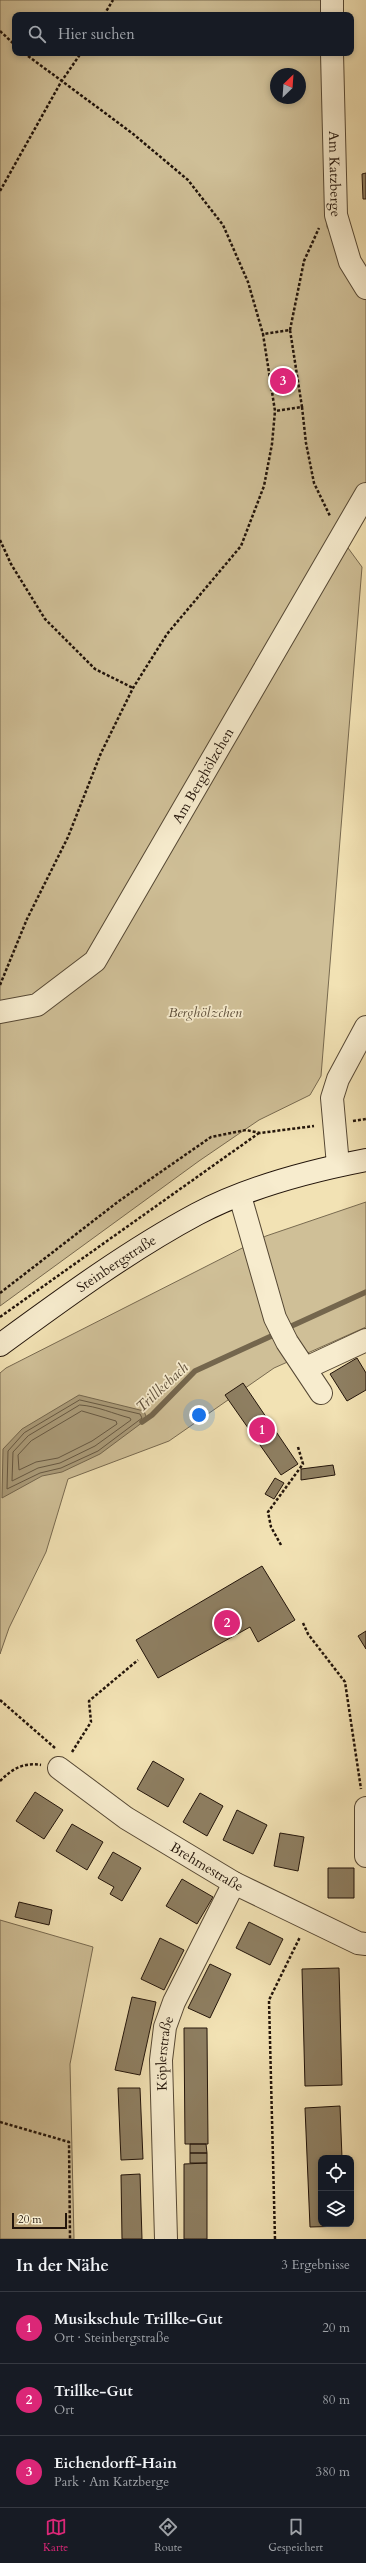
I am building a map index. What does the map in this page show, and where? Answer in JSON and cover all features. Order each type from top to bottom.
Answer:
[{"type":"street","points":[[332,0],[332,12]]},
{"type":"street","name":"Am Katzberge","points":[[332,56],[336,215],[350,262],[366,288]]},
{"type":"street","name":"Am Berghölzchen","points":[[0,1012],[37,1004],[95,961],[366,494]]},
{"type":"street","points":[[338,1165],[333,1124],[332,1098],[338,1079],[366,1027]]},
{"type":"street","name":"Steinbergstraße","points":[[0,1345],[132,1254],[197,1214],[240,1196],[338,1165],[366,1160]]},
{"type":"street","points":[[240,1196],[275,1318],[287,1342],[306,1368],[321,1393]]},
{"type":"street","points":[[306,1368],[366,1340]]},
{"type":"street","name":"Brehmestraße","points":[[59,1768],[126,1818],[234,1882],[308,1920],[358,1943],[366,1944]]},
{"type":"street","points":[[365,1809],[366,1856]]},
{"type":"street","name":"Köplerstraße","points":[[166,2239],[161,2060],[165,2027],[174,2002],[234,1882]]},
{"type":"path","points":[[106,12],[113,0]]},
{"type":"path","points":[[0,31],[12,42]]},
{"type":"path","points":[[0,985],[27,919],[68,837],[101,753],[133,688],[167,634],[241,546],[264,486],[272,444],[275,411],[263,334],[248,282],[223,226],[188,180],[132,133],[28,56]]},
{"type":"path","points":[[0,191],[61,82],[79,56]]},
{"type":"path","points":[[336,215],[321,223],[304,261],[290,330],[306,443],[314,482],[340,538]]},
{"type":"path","points":[[263,334],[290,330]]},
{"type":"path","points":[[275,411],[302,407]]},
{"type":"path","points":[[0,540],[11,564],[45,619],[95,669],[133,688]]},
{"type":"path","points":[[0,1293],[119,1201],[211,1137],[246,1130],[260,1133],[333,1124]]},
{"type":"path","points":[[0,1317],[260,1133]]},
{"type":"path","points":[[281,1545],[271,1526],[268,1512],[302,1464],[298,1447]]},
{"type":"path","points":[[303,1623],[308,1634],[345,1682],[365,1809]]},
{"type":"path","points":[[77,1745],[91,1722],[89,1700],[138,1660]]},
{"type":"path","points":[[0,1700],[67,1758],[59,1768],[29,1763],[11,1771],[0,1781]]},
{"type":"path","points":[[275,2239],[270,2000],[308,1920]]},
{"type":"path","points":[[0,2122],[69,2142],[70,2239]]},
{"type":"green space","name":"Berghölzchen","points":[[0,0],[325,0],[326,12],[12,12],[12,56],[326,56],[327,227],[366,293],[366,491],[340,537],[362,567],[321,1076],[310,1095],[259,1120],[199,1161],[0,1306]]},
{"type":"green space","points":[[366,1202],[366,1327],[274,1368],[169,1441],[68,1479],[46,1552],[9,1628],[0,1654],[0,1373],[6,1368],[266,1236]]},
{"type":"green space","points":[[0,1920],[93,1947],[70,2064],[74,2239],[0,2239]]},
{"type":"water","points":[[79,1395],[144,1411],[147,1419],[100,1454],[62,1472],[42,1476],[2,1498],[3,1449],[22,1429]]},
{"type":"building","points":[[366,173],[366,199],[363,199],[362,174]]},
{"type":"building","points":[[357,1358],[366,1373],[366,1390],[347,1401],[330,1374]]},
{"type":"building","points":[[243,1383],[298,1464],[281,1475],[225,1395]]},
{"type":"building","points":[[333,1465],[335,1475],[301,1480],[301,1469]]},
{"type":"building","points":[[275,1478],[284,1483],[274,1499],[265,1494]]},
{"type":"building","points":[[262,1566],[295,1620],[258,1642],[250,1627],[158,1678],[136,1640]]},
{"type":"building","points":[[366,1631],[366,1649],[358,1636]]},
{"type":"building","points":[[153,1761],[184,1779],[168,1807],[137,1789]]},
{"type":"building","points":[[35,1792],[63,1810],[44,1839],[16,1821]]},
{"type":"building","points":[[200,1793],[223,1806],[207,1836],[183,1822]]},
{"type":"building","points":[[237,1810],[267,1825],[253,1854],[223,1840]]},
{"type":"building","points":[[72,1824],[103,1842],[87,1870],[56,1851]]},
{"type":"building","points":[[280,1833],[304,1837],[298,1871],[274,1866]]},
{"type":"building","points":[[113,1852],[141,1868],[122,1901],[110,1894],[114,1887],[98,1878]]},
{"type":"building","points":[[328,1868],[354,1868],[354,1898],[328,1898]]},
{"type":"building","points":[[182,1879],[213,1897],[197,1924],[166,1906]]},
{"type":"building","points":[[19,1902],[52,1910],[49,1925],[15,1917]]},
{"type":"building","points":[[249,1922],[283,1939],[270,1965],[236,1948]]},
{"type":"building","points":[[160,1938],[184,1950],[164,1990],[141,1979]]},
{"type":"building","points":[[210,1964],[231,1974],[210,2018],[188,2008]]},
{"type":"building","points":[[339,1968],[342,2085],[305,2086],[302,1969]]},
{"type":"building","points":[[132,1997],[156,2002],[140,2075],[115,2070]]},
{"type":"building","points":[[184,2028],[207,2028],[208,2144],[185,2144]]},
{"type":"building","points":[[118,2088],[140,2088],[143,2159],[121,2160]]},
{"type":"building","points":[[340,2106],[342,2155],[318,2155],[318,2227],[310,2227],[305,2108]]},
{"type":"building","points":[[190,2144],[206,2144],[207,2153],[190,2153]]},
{"type":"building","points":[[190,2153],[207,2153],[207,2163],[190,2163]]},
{"type":"building","points":[[207,2163],[207,2239],[184,2239],[184,2164]]},
{"type":"building","points":[[140,2174],[142,2239],[122,2239],[121,2175]]},
{"type":"waterway","name":"Trillkebach","points":[[285,1329],[366,1292]]},
{"type":"waterway","name":"Trillkebach","points":[[142,1422],[152,1415],[195,1371],[278,1333]]},
{"type":"place","name":"Eichendorff-Hain","points":[[283,381]]},
{"type":"place","name":"Musikschule Trillke-Gut","points":[[262,1430]]},
{"type":"place","name":"Trillke-Gut","points":[[227,1623]]}]
